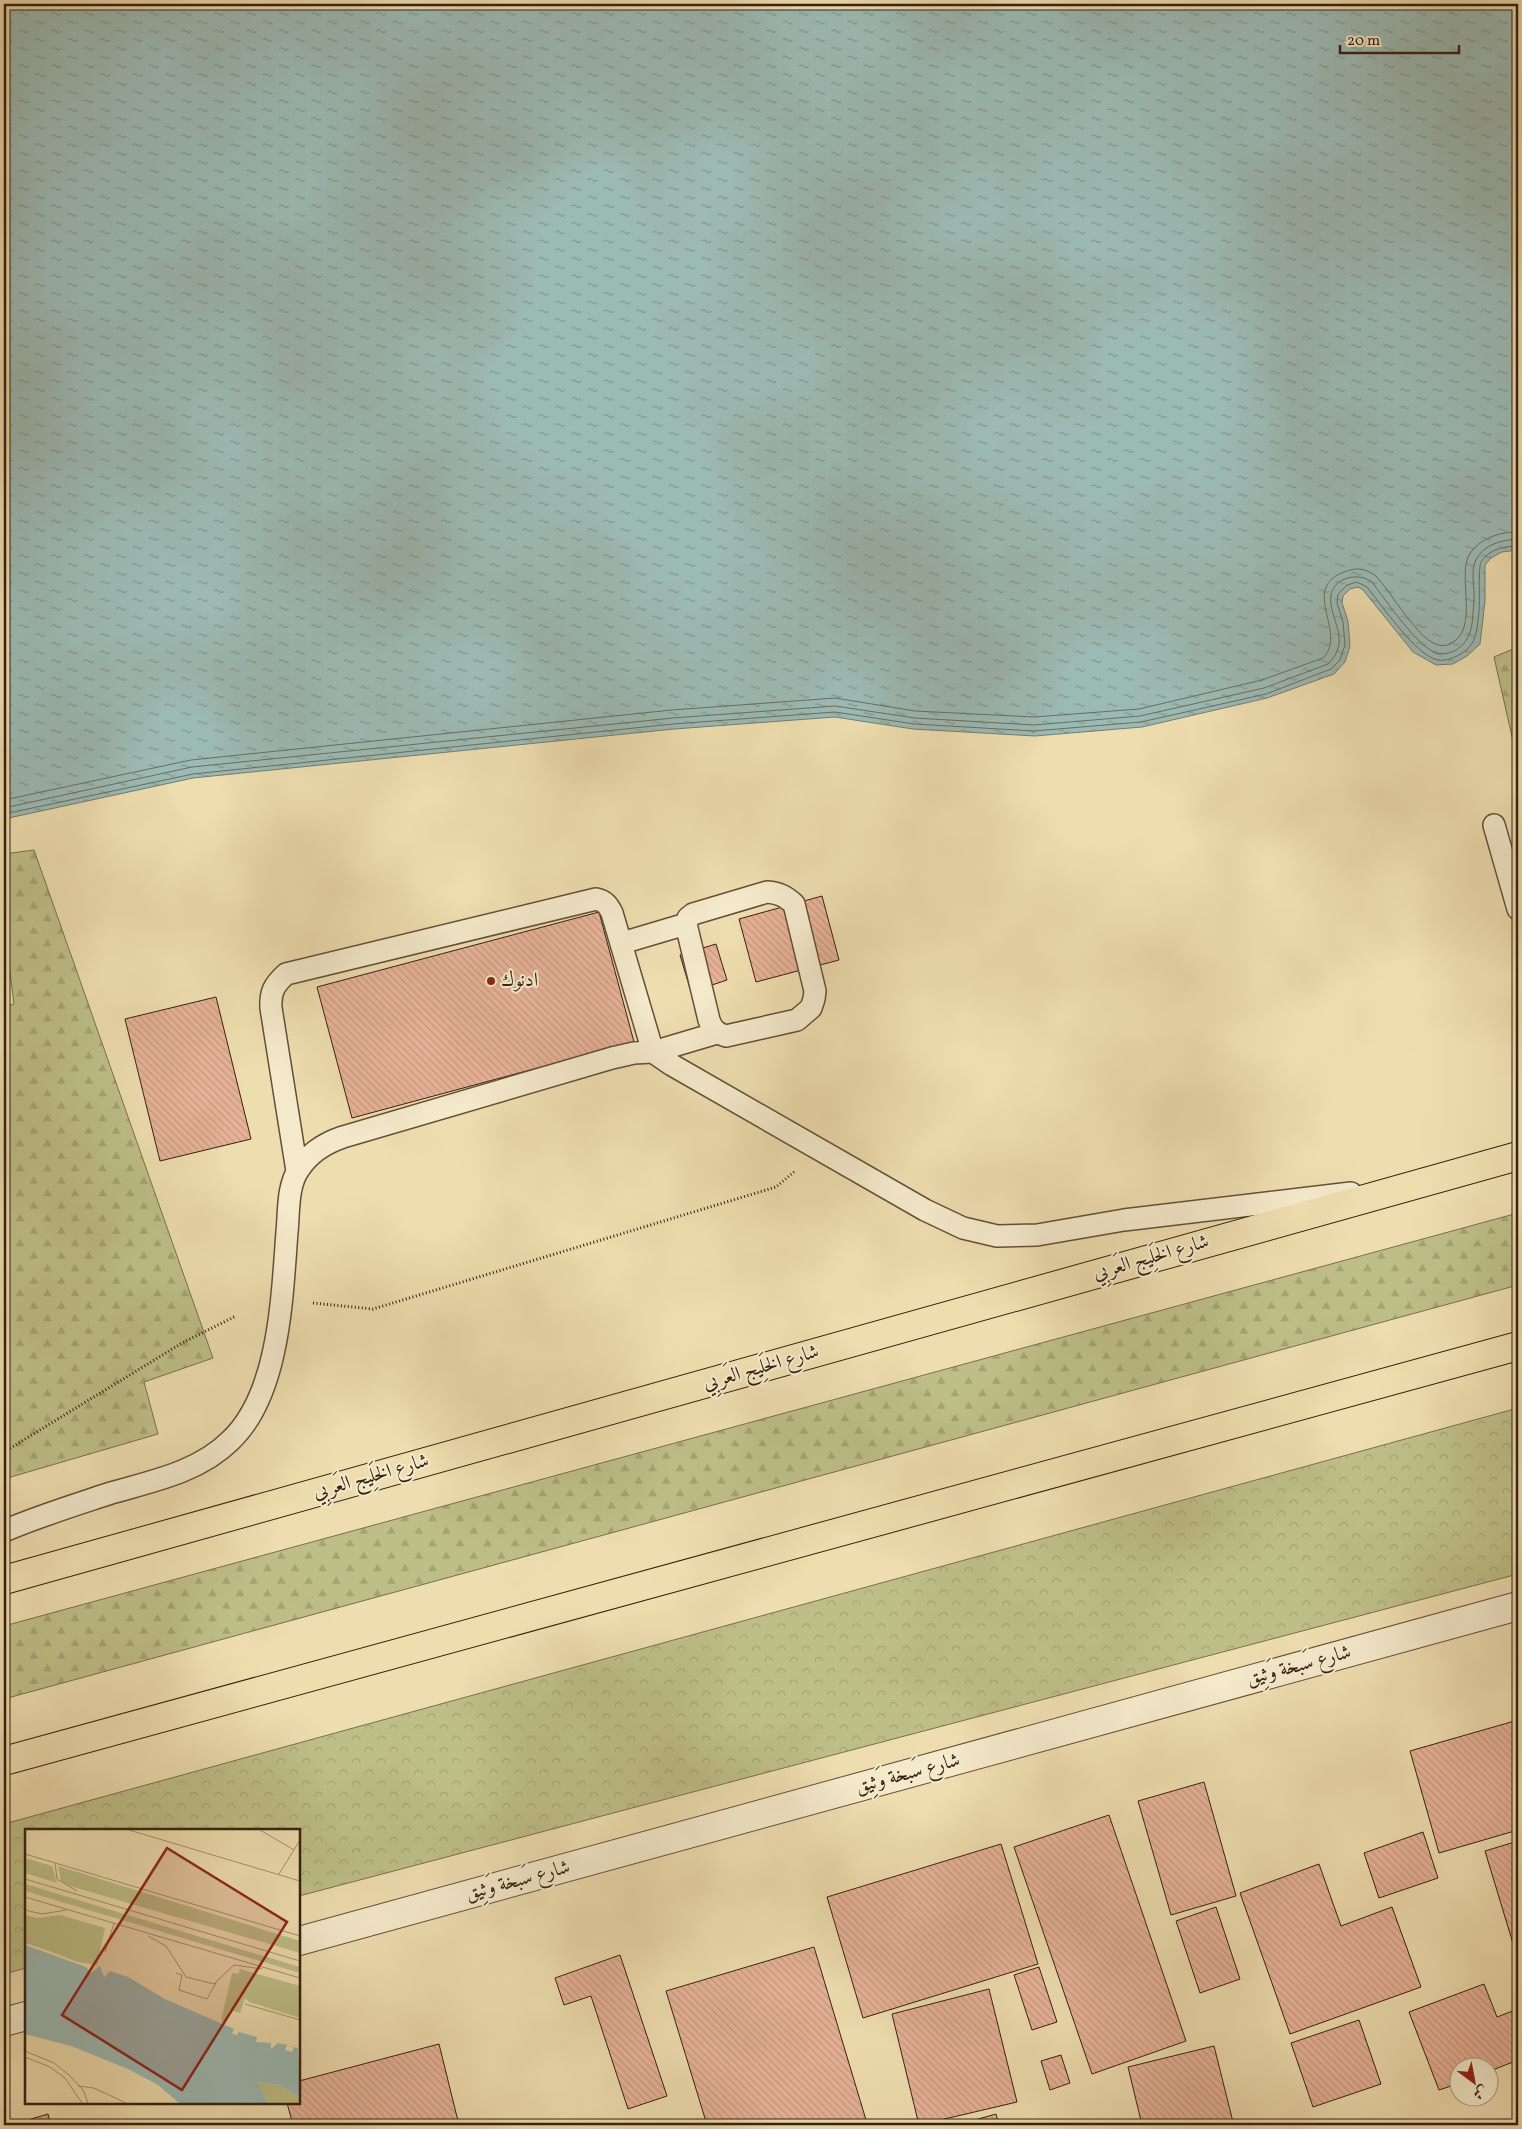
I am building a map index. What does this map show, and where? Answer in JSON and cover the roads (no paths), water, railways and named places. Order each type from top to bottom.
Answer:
[{"type":"highway","name":"شارع الخَلِيج العَربِي","points":[[4,1580],[1518,1156]]},
{"type":"highway","points":[[4,1761],[1518,1346]]},
{"type":"street","name":"شارع سَبخة وَثِيق","points":[[300,1941],[1518,1606]]},
{"type":"street","points":[[4,2022],[25,2016]]},
{"type":"lane","points":[[1494,825],[1518,910]]},
{"type":"lane","points":[[4,1531],[35,1518],[188,1470],[232,1440],[249,1417],[263,1390],[272,1359],[281,1306],[291,1193],[298,1171],[314,1151],[328,1142],[343,1136],[612,1058],[634,1053],[653,1052],[718,1034],[726,1036],[798,1020],[811,1008],[815,991],[798,916],[794,904],[786,896],[767,892],[693,914],[688,918],[686,924],[709,1020],[711,1027],[718,1034]]},
{"type":"lane","points":[[298,1171],[271,1008],[270,995],[276,983],[286,974],[596,899],[604,901],[609,906],[622,942],[653,1052],[821,1152],[925,1210],[963,1228],[997,1236],[1037,1235],[1124,1220],[1406,1187]]},
{"type":"lane","points":[[622,942],[686,924]]},
{"type":"water","points":[[4,4],[1518,4],[1518,550],[1502,552],[1491,558],[1485,565],[1485,601],[1480,644],[1467,656],[1453,664],[1436,665],[1413,652],[1363,590],[1358,587],[1350,589],[1343,596],[1342,603],[1348,621],[1350,646],[1345,662],[1334,674],[1267,698],[1142,727],[1035,736],[913,729],[835,717],[674,729],[193,778],[4,819]]},
{"type":"place","name":"ادنوك","points":[[491,981]]}]
